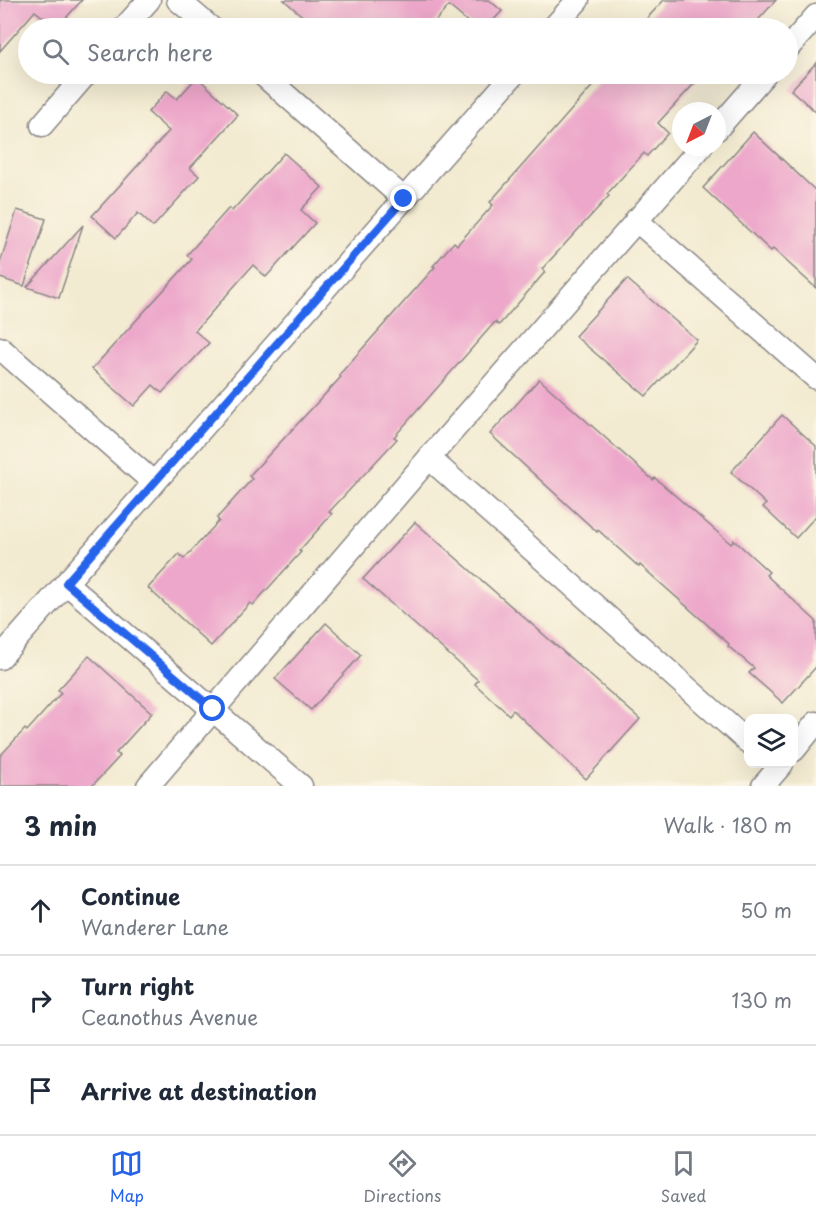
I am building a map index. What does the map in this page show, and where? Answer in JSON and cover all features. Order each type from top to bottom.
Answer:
[{"type":"street","points":[[133,18],[149,0]]},
{"type":"street","points":[[178,0],[199,18]]},
{"type":"street","points":[[562,18],[578,0]]},
{"type":"street","points":[[798,37],[816,16]]},
{"type":"street","points":[[42,125],[77,84]]},
{"type":"street","points":[[273,84],[404,199]]},
{"type":"street","points":[[0,658],[505,84]]},
{"type":"street","points":[[726,119],[756,84]]},
{"type":"street","points":[[148,786],[429,458],[693,156]]},
{"type":"street","points":[[636,220],[816,378]]},
{"type":"street","points":[[0,348],[154,483]]},
{"type":"street","points":[[429,458],[744,737]]},
{"type":"street","points":[[66,583],[302,786]]},
{"type":"street","points":[[798,745],[816,723]]},
{"type":"street","points":[[763,786],[776,768]]},
{"type":"building","points":[[0,0],[82,0],[66,18],[44,18],[35,11],[29,18],[18,18],[18,30],[0,51]]},
{"type":"building","points":[[284,0],[489,0],[502,11],[495,18],[463,18],[449,6],[438,18],[305,18]]},
{"type":"building","points":[[664,0],[776,0],[760,18],[647,18]]},
{"type":"building","points":[[816,63],[816,112],[791,90]]},
{"type":"building","points":[[191,84],[205,84],[238,115],[190,168],[199,176],[153,227],[138,213],[116,238],[92,216],[169,131],[148,112],[167,91],[177,99]]},
{"type":"building","points":[[594,84],[694,84],[677,102],[672,102],[672,108],[658,123],[668,133],[647,156],[644,153],[607,194],[609,196],[542,269],[545,272],[520,301],[499,325],[495,322],[394,437],[397,439],[329,512],[332,514],[299,551],[301,552],[253,605],[250,603],[211,646],[148,588],[179,554],[184,559],[219,521],[217,518],[252,479],[249,476],[341,377],[339,375],[435,267],[433,266],[454,242],[457,245],[493,205],[490,202]]},
{"type":"building","points":[[753,132],[816,191],[816,288],[773,249],[771,251],[703,188]]},
{"type":"building","points":[[284,153],[322,187],[301,210],[315,223],[266,277],[253,265],[195,331],[209,343],[162,393],[153,385],[134,406],[92,369],[192,259],[187,255],[229,208],[232,211]]},
{"type":"building","points":[[17,210],[46,219],[24,286],[0,278],[0,263]]},
{"type":"building","points":[[83,225],[59,298],[27,287]]},
{"type":"building","points":[[627,279],[697,340],[646,396],[575,336]]},
{"type":"building","points":[[539,379],[653,480],[655,478],[731,544],[734,540],[769,572],[766,575],[816,621],[816,667],[783,703],[749,673],[754,668],[728,646],[729,644],[640,565],[639,567],[598,530],[597,532],[490,434]]},
{"type":"building","points":[[782,415],[816,446],[816,516],[796,538],[763,507],[766,504],[731,472]]},
{"type":"building","points":[[415,522],[640,719],[586,779],[513,710],[509,715],[475,684],[478,680],[363,579]]},
{"type":"building","points":[[326,623],[361,655],[311,710],[275,679]]},
{"type":"building","points":[[89,656],[152,713],[116,753],[120,756],[92,786],[0,786],[0,756],[25,729],[27,731],[61,693],[58,690]]},
{"type":"route","points":[[213,709],[66,583],[404,199]]}]
